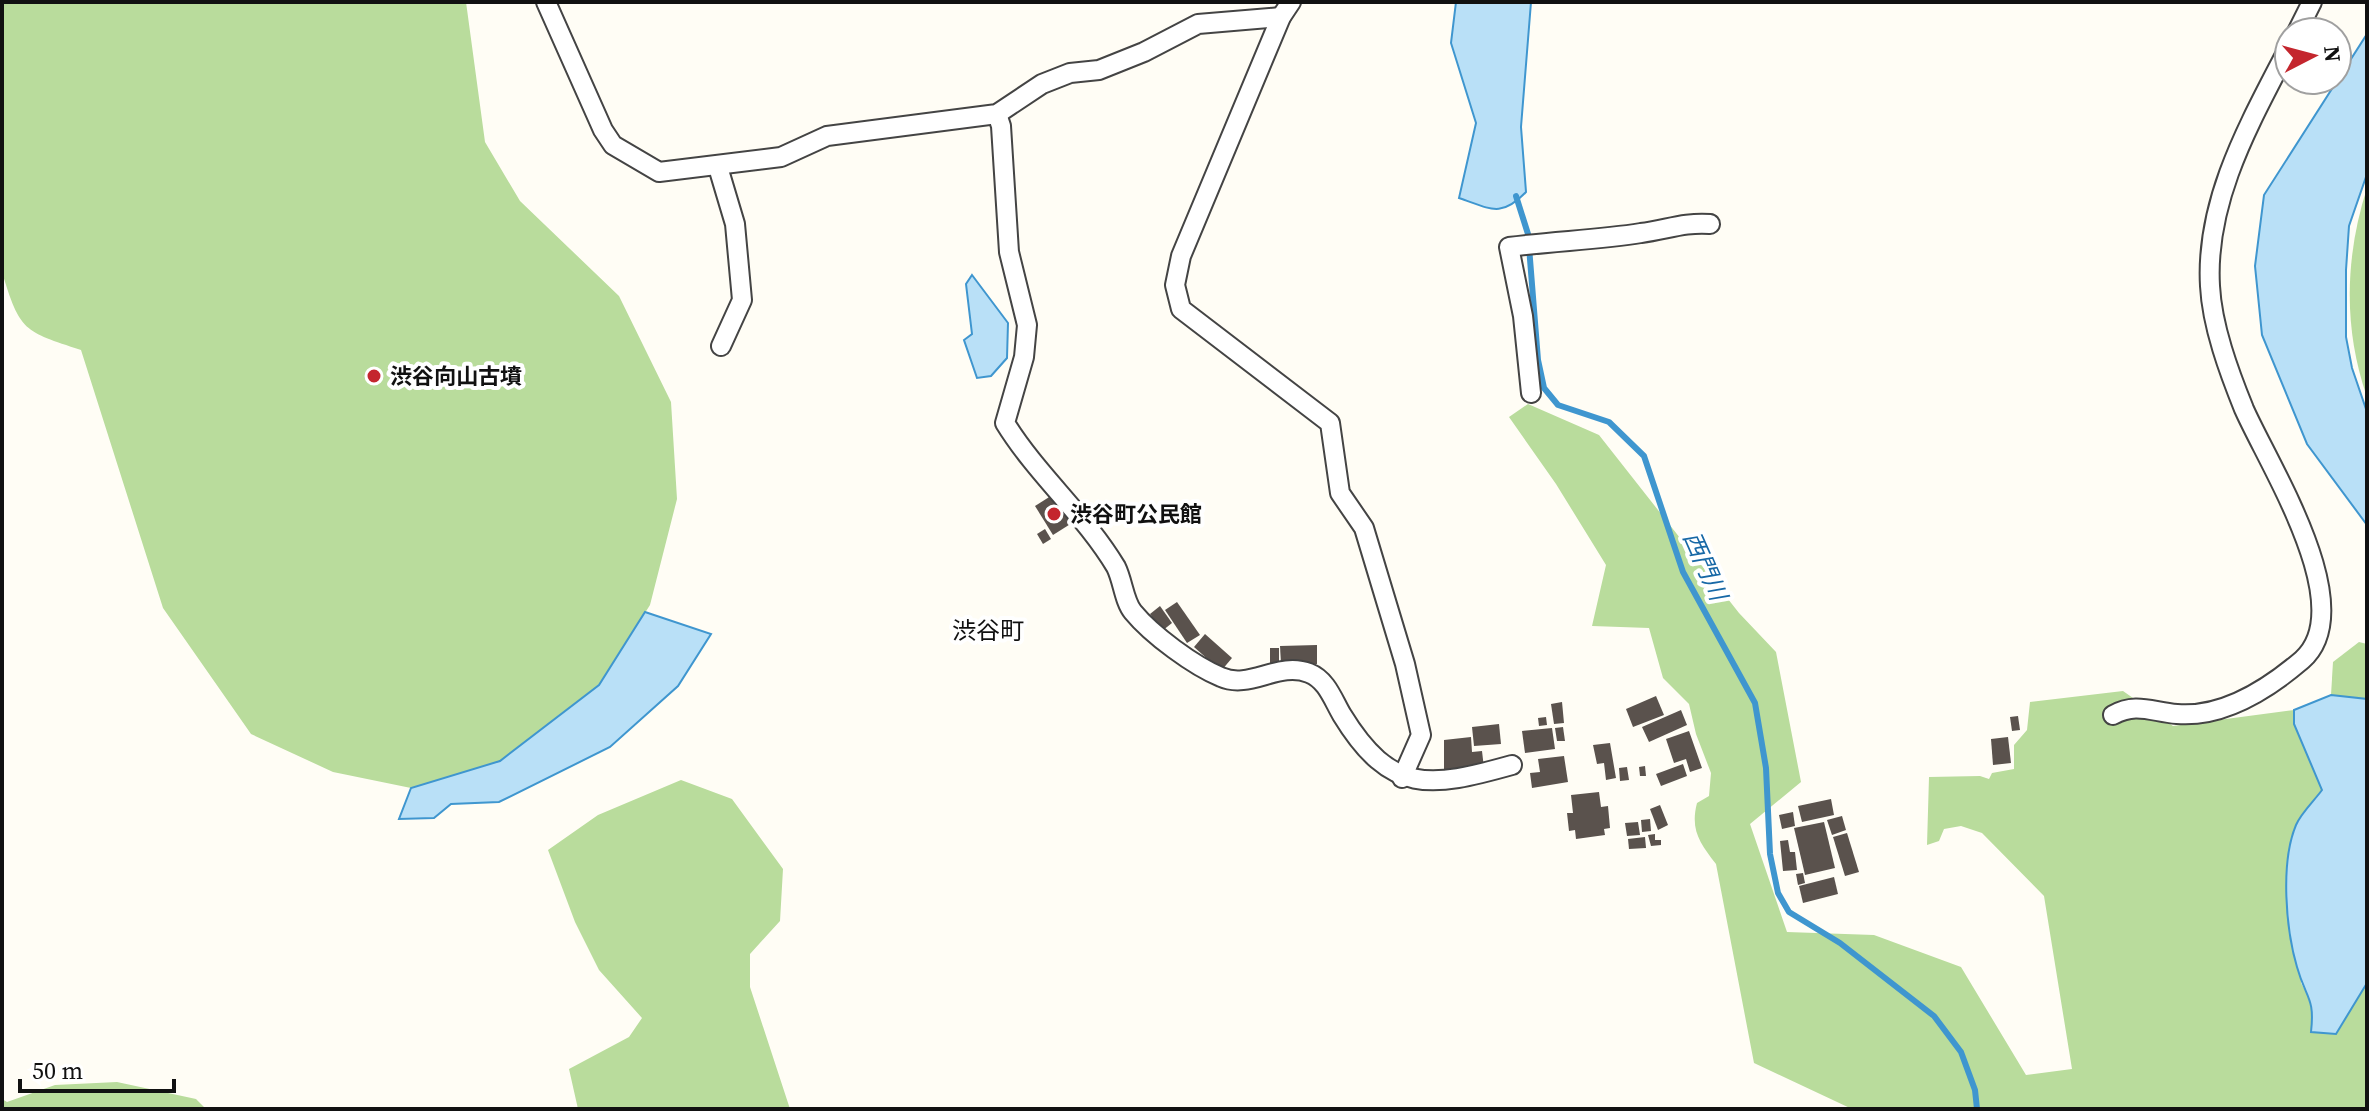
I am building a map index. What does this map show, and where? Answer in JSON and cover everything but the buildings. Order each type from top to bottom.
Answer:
[{"type":"street","points":[[546,2],[603,130],[613,145],[659,172],[781,157],[827,136],[997,114],[1042,84],[1070,73],[1099,70],[1198,24],[1286,10]]},
{"type":"street","points":[[1286,10],[1181,256],[1175,285],[1181,309],[1330,423],[1340,493],[1364,528],[1405,664],[1421,735],[1402,778]]},
{"type":"street","points":[[2113,715],[2127,707],[2178,714],[2235,705],[2304,658],[2322,629],[2314,561],[2243,406],[2224,354],[2210,287],[2217,213],[2237,149],[2273,78]]},
{"type":"street","points":[[997,114],[1001,126],[1009,252],[1027,325],[1024,357],[1005,423],[1023,453],[1050,479],[1117,569],[1132,611],[1180,652],[1204,668],[1236,682],[1286,670],[1309,673],[1324,683],[1368,752],[1402,778],[1420,781],[1474,776],[1512,765]]},
{"type":"street","points":[[718,167],[735,224],[742,300],[721,346]]},
{"type":"street","points":[[1531,393],[1523,316],[1509,247],[1643,233],[1683,222],[1710,224]]},
{"type":"green space","name":"渋谷向山古墳","points":[[2,2],[466,2],[485,142],[520,201],[619,296],[671,402],[677,499],[650,605],[599,685],[500,761],[411,788],[333,772],[251,734],[163,608],[81,350],[47,338],[27,326],[14,307],[2,272]]},
{"type":"green space","points":[[2367,188],[2367,397],[2354,345],[2350,292],[2354,240]]},
{"type":"green space","points":[[1528,404],[1599,435],[1739,613],[1776,652],[1801,782],[1750,824],[1787,932],[1874,935],[1961,967],[2026,1075],[2072,1069],[2044,896],[1982,833],[1961,826],[1944,829],[1939,841],[1927,845],[1929,777],[1980,776],[1989,779],[1992,773],[2014,769],[2014,745],[2027,730],[2030,702],[2123,691],[2173,726],[2294,710],[2322,790],[2296,825],[2301,983],[2314,1007],[2311,1032],[2336,1034],[2367,983],[2367,1109],[1852,1109],[1754,1063],[1716,864],[1701,843],[1696,829],[1697,803],[1709,796],[1711,773],[1696,734],[1689,704],[1663,678],[1649,628],[1592,626],[1606,565],[1556,484],[1509,417]]},
{"type":"green space","points":[[2359,642],[2367,644],[2367,699],[2331,695],[2333,662]]},
{"type":"green space","points":[[681,780],[732,799],[783,869],[780,921],[750,954],[750,987],[790,1109],[578,1109],[569,1069],[629,1037],[642,1018],[599,970],[575,922],[548,850],[598,815]]},
{"type":"green space","points":[[117,1082],[196,1099],[206,1109],[2,1109],[2,1099],[7,1102],[55,1085]]},
{"type":"water","points":[[1456,2],[1531,2],[1521,127],[1526,192],[1502,208],[1488,208],[1459,198],[1476,123],[1451,43]]},
{"type":"water","points":[[2367,34],[2367,174],[2349,226],[2346,337],[2352,368],[2367,412],[2367,525],[2307,444],[2262,335],[2255,266],[2264,195],[2327,96],[2353,96],[2353,56]]},
{"type":"water","points":[[972,275],[1008,323],[1007,358],[991,376],[977,378],[964,340],[972,334],[966,284]]},
{"type":"water","points":[[645,612],[711,634],[678,686],[610,747],[499,802],[451,804],[434,818],[399,819],[411,788],[500,761],[599,685]]},
{"type":"water","points":[[2331,695],[2367,699],[2367,983],[2336,1034],[2311,1032],[2311,1004],[2293,952],[2286,896],[2288,858],[2296,825],[2322,790],[2294,724],[2294,710]]},
{"type":"waterway","name":"西門川","points":[[1516,196],[1528,234],[1538,360],[1544,388],[1558,405],[1609,422],[1644,456],[1683,572],[1755,703],[1766,768],[1770,854],[1778,893],[1789,912],[1840,943],[1934,1016],[1961,1052],[1975,1090],[1977,1109]]},
{"type":"place","name":"渋谷向山古墳","points":[[374,376]]},
{"type":"place","name":"渋谷町公民館","points":[[1054,514]]},
{"type":"district","name":"渋谷町","points":[[988,631]]}]
